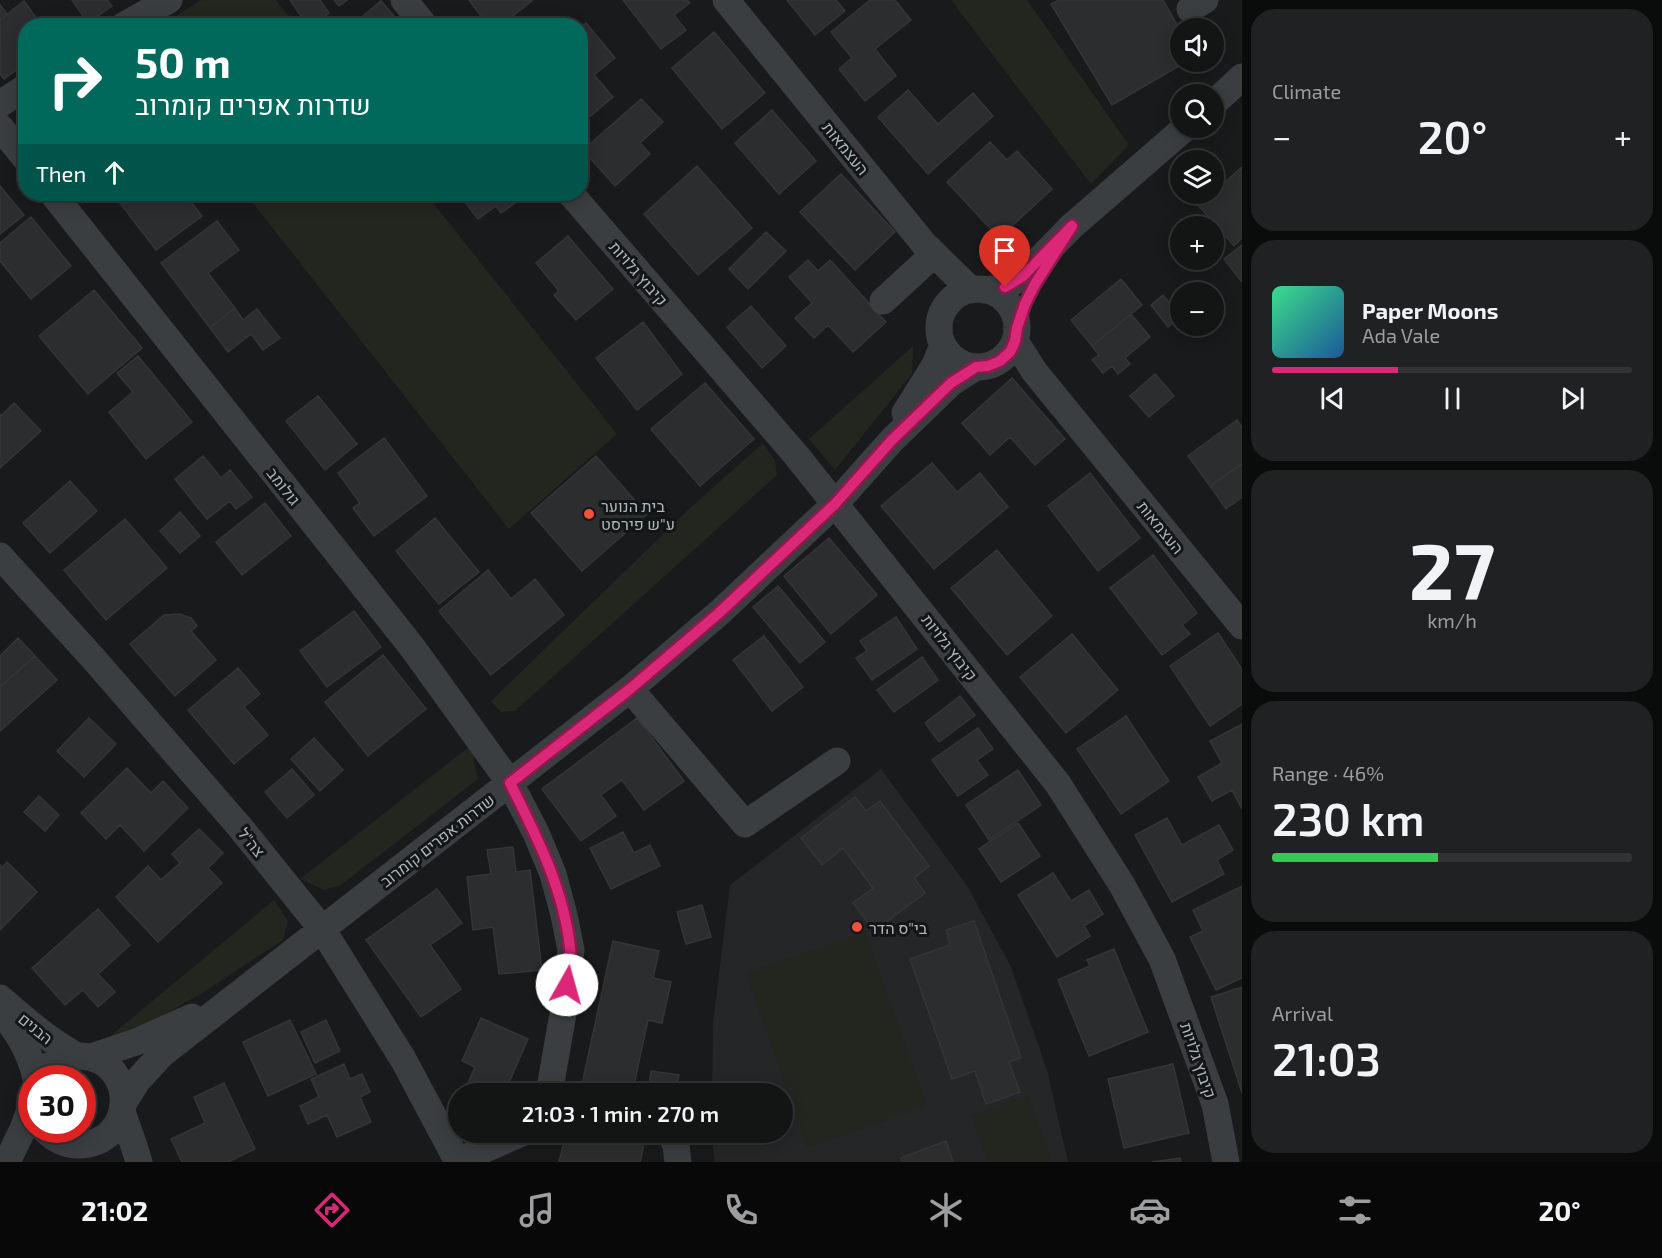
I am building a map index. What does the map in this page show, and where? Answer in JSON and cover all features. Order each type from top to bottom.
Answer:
[{"type":"street","points":[[137,18],[170,0]]},
{"type":"street","points":[[404,0],[419,18]]},
{"type":"street","name":"העצמאות","points":[[726,0],[924,244],[978,290]]},
{"type":"street","points":[[1224,94],[1242,77]]},
{"type":"street","points":[[0,104],[18,92]]},
{"type":"street","points":[[0,127],[18,149]]},
{"type":"street","points":[[1072,226],[1025,304],[1010,352],[1000,361],[988,366],[976,367],[957,360],[943,345],[940,333],[940,322],[950,301],[960,294],[1005,287],[1023,276],[1072,226],[1173,138]]},
{"type":"street","name":"גולומב","points":[[59,201],[412,647],[510,783],[536,833],[552,874],[571,950],[565,1002],[551,1083]]},
{"type":"street","name":"קיבוץ גלויות","points":[[577,201],[796,455],[1058,784],[1122,885],[1162,959],[1215,1104],[1226,1162]]},
{"type":"street","points":[[883,301],[934,254]]},
{"type":"street","points":[[978,290],[997,294],[1008,303],[1015,314],[1016,334]]},
{"type":"street","name":"העצמאות","points":[[1016,334],[1034,370],[1242,626]]},
{"type":"street","name":"שדרות אפרים קומרוב","points":[[872,462],[935,365],[943,345]]},
{"type":"street","name":"שדרות אפרים קומרוב","points":[[88,1151],[109,1134],[117,1124],[123,1107],[138,1080],[162,1054],[630,689],[719,613],[835,504],[872,462],[951,383],[976,367]]},
{"type":"street","name":"צה\"ל","points":[[0,556],[93,657],[239,826],[322,929],[403,1059],[458,1162]]},
{"type":"street","points":[[630,689],[745,824],[837,761]]},
{"type":"street","name":"שדרות אפרים קומרוב","points":[[51,1065],[63,1058],[83,1056],[136,1042],[237,995]]},
{"type":"street","name":"הבנים","points":[[0,998],[37,1031],[56,1044],[104,1063],[115,1074],[122,1087],[123,1107]]},
{"type":"street","name":"הבנים","points":[[0,1010],[19,1035],[33,1065]]},
{"type":"street","points":[[123,1107],[139,1162]]},
{"type":"street","points":[[7,1162],[18,1139]]},
{"type":"street","points":[[64,1143],[88,1151]]},
{"type":"street","points":[[458,1162],[502,1143]]},
{"type":"street","points":[[675,1143],[678,1162]]},
{"type":"street","points":[[48,1162],[88,1151]]},
{"type":"shaded area","points":[[201,0],[276,0],[290,18],[173,18]]},
{"type":"shaded area","points":[[951,0],[1027,0],[1129,145],[1091,184]]},
{"type":"shaded area","points":[[251,201],[432,201],[617,434],[509,529]]},
{"type":"shaded area","points":[[913,346],[912,374],[835,470],[809,439]]},
{"type":"shaded area","points":[[763,443],[775,460],[777,475],[515,711],[501,712],[491,701],[689,509]]},
{"type":"shaded area","points":[[474,743],[474,761],[478,779],[341,885],[324,890],[300,879]]},
{"type":"shaded area","name":"בי\"ס הדר","points":[[881,769],[968,887],[1011,967],[1047,1070],[1068,1162],[715,1162],[712,1143],[793,1143],[793,1083],[712,1083],[713,1023],[730,885]]},
{"type":"shaded area","points":[[274,900],[288,921],[283,940],[204,992],[131,1034],[103,1042]]},
{"type":"shaded area","points":[[865,931],[927,1106],[807,1148],[793,1108],[793,1083],[784,1083],[746,973]]},
{"type":"shaded area","points":[[1028,1095],[1052,1162],[988,1162],[971,1115]]},
{"type":"building","points":[[72,0],[107,0],[112,6],[95,18],[85,18]]},
{"type":"building","points":[[290,0],[320,0],[329,13],[322,18],[302,18]]},
{"type":"building","points":[[334,0],[347,0],[339,6]]},
{"type":"building","points":[[469,0],[533,0],[510,18],[482,18]]},
{"type":"building","points":[[623,0],[687,0],[690,3],[674,15],[686,30],[661,49]]},
{"type":"building","points":[[787,0],[836,0],[845,11],[815,35]]},
{"type":"building","points":[[870,0],[895,0],[911,20],[875,49],[896,76],[865,101],[839,69],[852,58],[831,32]]},
{"type":"building","points":[[1059,0],[1163,0],[1173,18],[1170,18],[1170,71],[1112,105],[1051,4]]},
{"type":"building","points":[[24,1],[36,18],[18,18],[18,69],[4,79],[0,74],[0,20]]},
{"type":"building","points":[[381,1],[396,18],[361,18]]},
{"type":"building","points":[[0,5],[7,14],[0,20]]},
{"type":"building","points":[[588,25],[615,58],[594,75],[613,97],[588,118]]},
{"type":"building","points":[[714,32],[765,93],[722,129],[672,68]]},
{"type":"building","points":[[908,90],[938,124],[973,93],[993,116],[928,174],[878,117]]},
{"type":"building","points":[[641,99],[663,122],[640,143],[650,154],[615,186],[588,156],[588,146]]},
{"type":"building","points":[[772,110],[816,161],[779,194],[735,143]]},
{"type":"building","points":[[990,142],[1007,160],[1017,151],[1052,189],[999,238],[947,182]]},
{"type":"building","points":[[697,166],[752,228],[698,275],[644,214]]},
{"type":"building","points":[[1242,167],[1242,238],[1234,246],[1224,235],[1224,216],[1208,216],[1198,205],[1224,204],[1224,183]]},
{"type":"building","points":[[841,174],[895,232],[855,270],[800,212]]},
{"type":"building","points":[[0,186],[24,215],[0,234]]},
{"type":"building","points":[[118,201],[190,201],[202,216],[156,250]]},
{"type":"building","points":[[464,201],[518,201],[501,213],[496,206],[478,219]]},
{"type":"building","points":[[31,217],[71,266],[31,299],[0,261],[0,243]]},
{"type":"building","points":[[217,221],[239,250],[208,273],[235,308],[210,328],[161,263]]},
{"type":"building","points":[[766,232],[786,251],[748,289],[729,269]]},
{"type":"building","points":[[568,236],[613,289],[576,320],[554,295],[559,291],[536,263]]},
{"type":"building","points":[[1242,245],[1242,282],[1224,259]]},
{"type":"building","points":[[808,260],[818,271],[830,260],[886,322],[853,352],[828,325],[814,338],[795,318],[812,303],[789,277]]},
{"type":"building","points":[[1121,279],[1142,305],[1092,346],[1071,320]]},
{"type":"building","points":[[94,290],[142,348],[88,394],[39,336]]},
{"type":"building","points":[[1163,295],[1170,304],[1170,325],[1168,327],[1151,305]]},
{"type":"building","points":[[751,306],[786,346],[762,368],[727,327]]},
{"type":"building","points":[[235,308],[243,320],[257,309],[280,338],[263,350],[251,334],[228,352],[210,328]]},
{"type":"building","points":[[1131,314],[1150,337],[1125,358],[1130,364],[1118,374],[1112,366],[1103,373],[1092,360],[1099,355],[1092,346]]},
{"type":"building","points":[[643,322],[682,374],[637,410],[596,358]]},
{"type":"building","points":[[138,356],[192,422],[146,459],[109,412],[133,392],[117,373]]},
{"type":"building","points":[[1155,374],[1174,396],[1149,417],[1130,396]]},
{"type":"building","points":[[1012,378],[1065,439],[1035,465],[1010,437],[990,455],[962,423]]},
{"type":"building","points":[[705,383],[754,439],[700,486],[651,429]]},
{"type":"building","points":[[318,396],[357,444],[325,470],[286,421]]},
{"type":"building","points":[[14,403],[41,431],[0,468],[0,414],[1,416]]},
{"type":"building","points":[[1237,420],[1242,427],[1242,464],[1210,486],[1188,456]]},
{"type":"building","points":[[384,438],[427,496],[374,536],[353,508],[360,503],[338,473]]},
{"type":"building","points":[[203,456],[221,478],[230,470],[252,497],[236,509],[230,501],[207,519],[175,479]]},
{"type":"building","name":"בית הנוער ע\"ש פירסט","points":[[596,456],[647,514],[582,571],[531,513]]},
{"type":"building","points":[[932,463],[957,492],[980,473],[1008,507],[934,569],[881,506]]},
{"type":"building","points":[[1242,464],[1242,497],[1226,509],[1210,486]]},
{"type":"building","points":[[1090,473],[1140,538],[1098,571],[1048,506]]},
{"type":"building","points":[[70,481],[97,511],[50,553],[23,523]]},
{"type":"building","points":[[265,503],[291,536],[242,575],[216,542]]},
{"type":"building","points":[[180,512],[200,536],[180,553],[160,531]]},
{"type":"building","points":[[435,518],[479,572],[439,604],[396,551]]},
{"type":"building","points":[[125,519],[167,568],[106,620],[64,570]]},
{"type":"building","points":[[829,538],[877,595],[831,634],[784,576]]},
{"type":"building","points":[[997,550],[1052,616],[1007,655],[951,588]]},
{"type":"building","points":[[1153,555],[1197,613],[1182,625],[1190,634],[1162,655],[1110,588]]},
{"type":"building","points":[[488,570],[511,599],[535,579],[564,615],[491,675],[439,611]]},
{"type":"building","points":[[778,586],[825,642],[800,663],[753,607]]},
{"type":"building","points":[[354,611],[381,647],[327,687],[300,651]]},
{"type":"building","points":[[179,614],[191,618],[197,626],[191,631],[216,660],[175,696],[130,644],[164,615]]},
{"type":"building","points":[[896,617],[917,649],[872,680],[856,658],[867,651],[860,641]]},
{"type":"building","points":[[1218,633],[1242,669],[1242,704],[1210,726],[1170,666]]},
{"type":"building","points":[[1072,634],[1118,690],[1066,733],[1020,677]]},
{"type":"building","points":[[764,636],[803,687],[772,711],[733,660]]},
{"type":"building","points":[[18,638],[35,656],[0,687],[0,656]]},
{"type":"building","points":[[383,655],[426,709],[368,756],[325,702]]},
{"type":"building","points":[[35,656],[57,680],[0,731],[0,687]]},
{"type":"building","points":[[922,657],[938,680],[894,712],[877,690]]},
{"type":"building","points":[[238,668],[260,694],[244,707],[268,735],[234,764],[188,710]]},
{"type":"building","points":[[960,696],[975,715],[939,742],[925,723]]},
{"type":"building","points":[[1126,716],[1169,781],[1121,814],[1077,749]]},
{"type":"building","points":[[89,718],[116,744],[84,777],[57,751]]},
{"type":"building","points":[[637,718],[684,781],[644,810],[622,780],[601,795],[616,816],[581,841],[542,789]]},
{"type":"building","points":[[1242,724],[1242,809],[1232,790],[1212,801],[1198,777],[1222,763],[1210,741]]},
{"type":"building","points":[[978,728],[993,749],[977,760],[988,775],[958,796],[932,760]]},
{"type":"building","points":[[314,738],[343,770],[320,791],[291,759]]},
{"type":"building","points":[[127,768],[151,793],[163,781],[188,808],[144,851],[120,825],[106,839],[81,813]]},
{"type":"building","points":[[292,769],[314,795],[287,818],[265,792]]},
{"type":"building","points":[[1018,770],[1041,805],[989,840],[966,805]]},
{"type":"building","points":[[39,796],[59,815],[45,831],[24,812]]},
{"type":"building","points":[[855,797],[866,811],[880,801],[929,866],[914,878],[925,893],[874,931],[853,903],[873,888],[843,848],[822,865],[801,838]]},
{"type":"building","points":[[1167,818],[1182,845],[1219,825],[1233,850],[1217,860],[1224,874],[1172,902],[1135,835]]},
{"type":"building","points":[[1018,823],[1040,856],[1001,882],[979,849]]},
{"type":"building","points":[[199,829],[223,853],[208,868],[222,883],[158,942],[116,897],[148,866],[161,880],[180,863],[172,854]]},
{"type":"building","points":[[623,832],[634,853],[650,845],[660,866],[611,889],[590,848]]},
{"type":"building","points":[[513,847],[516,872],[530,870],[542,970],[499,974],[493,927],[473,930],[467,877],[491,874],[487,850]]},
{"type":"building","points":[[7,862],[37,892],[0,930],[0,865],[2,868]]},
{"type":"building","points":[[1053,873],[1071,901],[1089,890],[1103,914],[1084,926],[1090,936],[1057,957],[1018,895]]},
{"type":"building","points":[[1242,886],[1242,978],[1216,990],[1190,937],[1203,931],[1193,910]]},
{"type":"building","points":[[437,889],[462,923],[430,945],[461,989],[421,1017],[366,940]]},
{"type":"building","points":[[702,905],[711,937],[686,944],[677,912]]},
{"type":"building","points":[[98,909],[130,945],[98,974],[115,992],[98,1007],[83,990],[65,1005],[32,968]]},
{"type":"building","points":[[974,921],[1021,1058],[1009,1062],[1020,1092],[986,1104],[975,1071],[952,1079],[910,959],[950,945],[946,930]]},
{"type":"building","points":[[613,941],[659,951],[653,978],[671,982],[662,1023],[648,1020],[634,1083],[582,1083]]},
{"type":"building","points":[[1114,949],[1148,1032],[1089,1056],[1058,980],[1090,966],[1087,960]]},
{"type":"building","points":[[1242,987],[1242,1093],[1211,997]]},
{"type":"building","points":[[481,1018],[528,1039],[509,1083],[468,1083],[475,1067],[462,1061]]},
{"type":"building","points":[[290,1020],[316,1074],[268,1096],[243,1042]]},
{"type":"building","points":[[326,1020],[340,1051],[315,1063],[301,1032]]},
{"type":"building","points":[[344,1064],[350,1079],[362,1074],[370,1092],[360,1097],[371,1122],[337,1137],[327,1115],[308,1124],[300,1106],[319,1097],[311,1079]]},
{"type":"building","points":[[1173,1064],[1189,1133],[1124,1148],[1108,1079]]},
{"type":"building","points":[[651,1071],[679,1075],[678,1083],[649,1083]]},
{"type":"building","points":[[224,1083],[255,1149],[228,1162],[182,1162],[171,1139],[205,1123],[194,1097]]},
{"type":"building","points":[[946,1141],[953,1162],[902,1162],[901,1158]]},
{"type":"building","points":[[564,1143],[644,1143],[640,1162],[559,1162]]},
{"type":"building","points":[[1180,1158],[1181,1162],[1152,1162]]},
{"type":"place","name":"בית הנוער ע\"ש פירסט","points":[[589,514]]},
{"type":"place","name":"בי\"ס הדר","points":[[857,927]]},
{"type":"route","points":[[567,985],[571,950],[564,915],[552,874],[536,833],[510,783],[630,689],[719,613],[835,504],[892,440],[951,383],[976,367],[988,366],[1000,361],[1010,352],[1025,304],[1072,226],[1023,276],[1005,287]]}]
